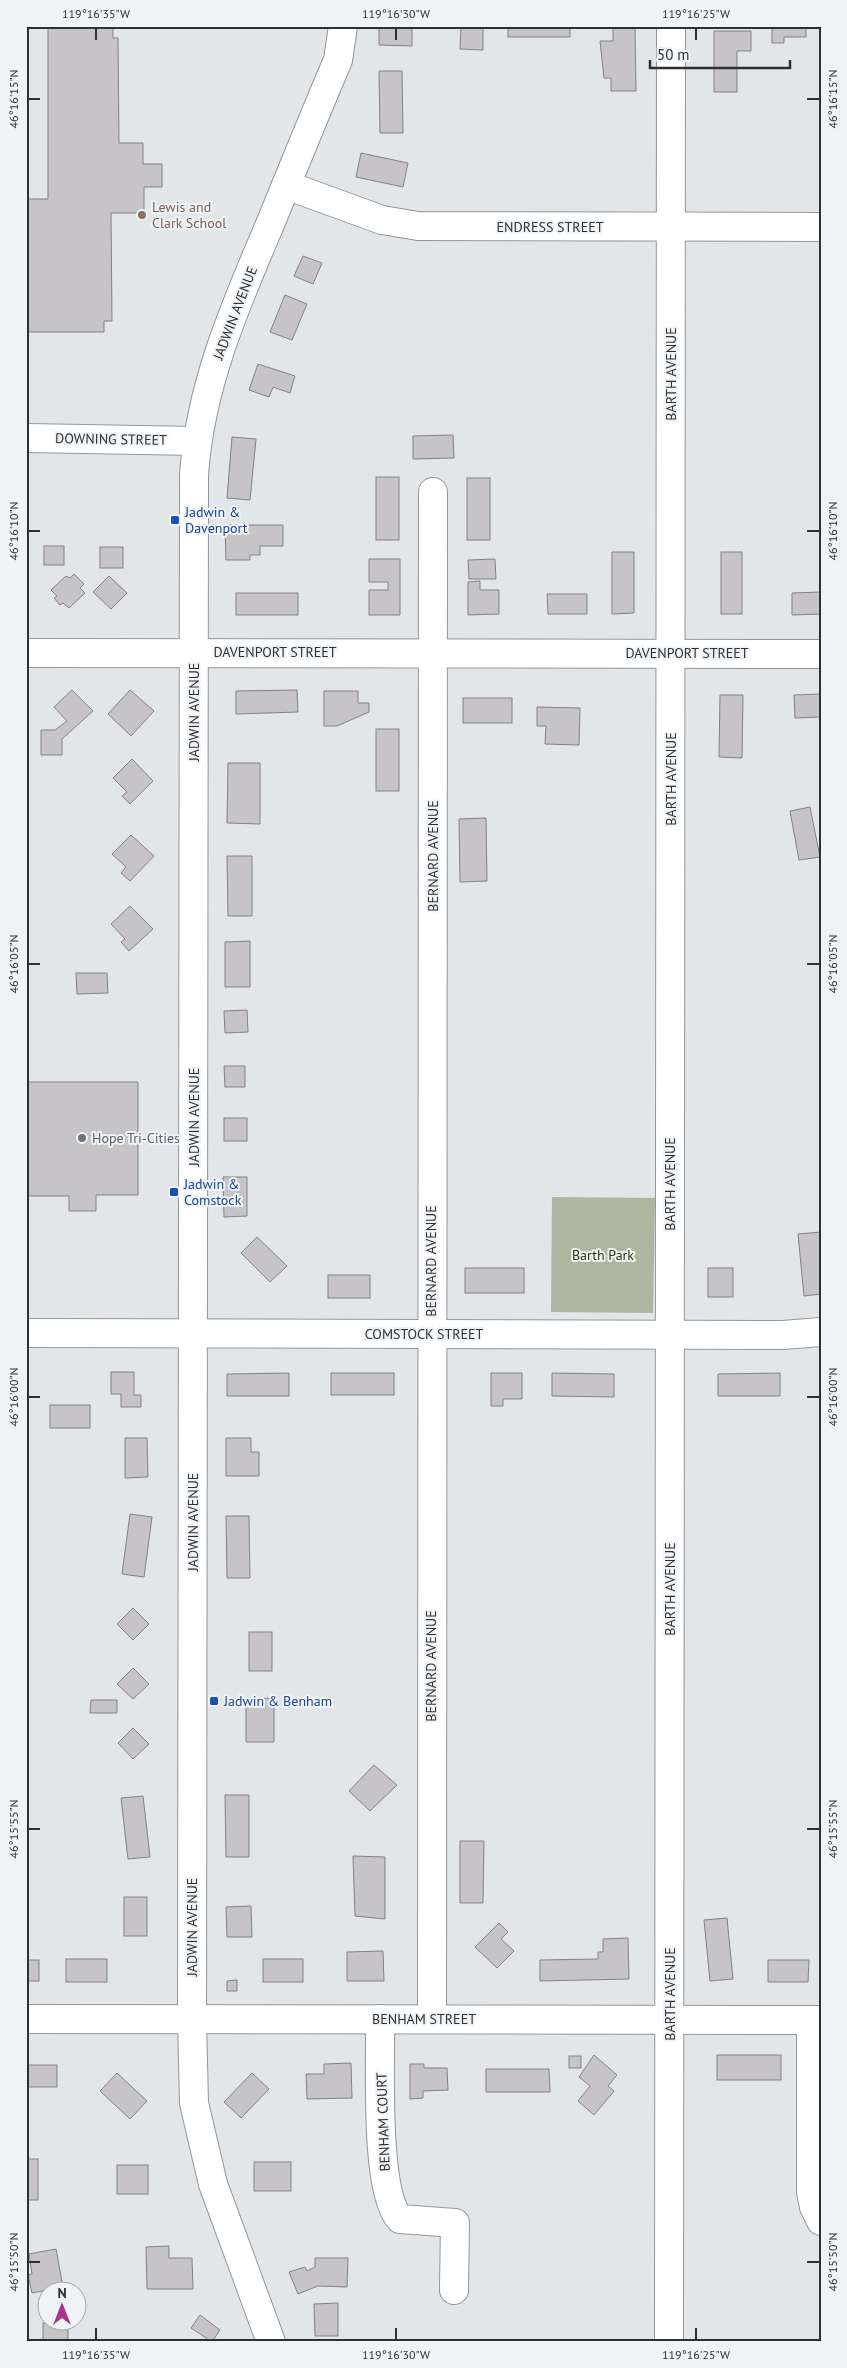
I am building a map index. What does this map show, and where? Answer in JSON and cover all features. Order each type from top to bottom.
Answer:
[{"type":"street","name":"JADWIN AVENUE","points":[[271,2342],[213,2184],[194,2103],[192,2019],[194,484],[197,440],[205,398],[218,354],[234,309],[338,60],[343,26]]},
{"type":"street","name":"BARTH AVENUE","points":[[669,2342],[671,26]]},
{"type":"street","name":"ENDRESS STREET","points":[[286,186],[382,220],[400,224],[670,228],[821,227]]},
{"type":"street","name":"DOWNING STREET","points":[[26,438],[197,440]]},
{"type":"street","points":[[433,492],[434,652]]},
{"type":"street","name":"DAVENPORT STREET","points":[[26,653],[434,652],[821,654]]},
{"type":"street","name":"BERNARD AVENUE","points":[[432,2019],[431,1334],[434,652]]},
{"type":"street","name":"COMSTOCK STREET","points":[[26,1333],[783,1335],[821,1332]]},
{"type":"street","name":"BENHAM STREET","points":[[26,2019],[816,2020]]},
{"type":"street","name":"BENHAM COURT","points":[[380,2019],[382,2157],[390,2202],[394,2213],[400,2219],[455,2223],[454,2290]]},
{"type":"street","points":[[816,2020],[811,2192],[814,2207],[821,2221]]},
{"type":"green space","name":"Barth Park","points":[[552,1197],[655,1198],[653,1313],[551,1312]]},
{"type":"building","points":[[48,26],[113,26],[113,38],[118,38],[119,143],[143,143],[143,164],[162,164],[162,187],[144,187],[144,213],[111,213],[112,321],[104,321],[104,332],[26,332],[26,199],[48,199]]},
{"type":"building","points":[[379,26],[412,26],[412,46],[379,45]]},
{"type":"building","points":[[461,26],[483,26],[483,50],[460,49]]},
{"type":"building","points":[[508,26],[570,26],[570,37],[508,37]]},
{"type":"building","points":[[772,26],[806,26],[806,37],[784,37],[784,43],[772,43]]},
{"type":"building","points":[[613,28],[635,28],[636,91],[611,91],[611,78],[604,78],[600,41],[613,41]]},
{"type":"building","points":[[714,31],[751,31],[751,51],[737,51],[737,92],[714,92]]},
{"type":"building","points":[[379,71],[402,71],[403,133],[380,133]]},
{"type":"building","points":[[361,153],[408,163],[403,187],[356,177]]},
{"type":"building","points":[[303,256],[322,263],[313,284],[294,276]]},
{"type":"building","points":[[285,295],[307,304],[292,340],[270,332]]},
{"type":"building","points":[[258,364],[295,376],[290,393],[273,387],[269,397],[249,390]]},
{"type":"building","points":[[453,435],[454,458],[413,459],[413,436]]},
{"type":"building","points":[[232,437],[256,439],[250,500],[227,498]]},
{"type":"building","points":[[376,477],[399,477],[399,540],[376,540]]},
{"type":"building","points":[[467,478],[490,478],[490,540],[467,540]]},
{"type":"building","points":[[225,525],[283,525],[283,546],[260,546],[260,555],[250,555],[250,560],[226,560]]},
{"type":"building","points":[[44,546],[64,546],[64,565],[44,565]]},
{"type":"building","points":[[100,547],[123,547],[123,568],[100,568]]},
{"type":"building","points":[[612,552],[634,552],[634,613],[612,614]]},
{"type":"building","points":[[721,552],[742,552],[742,614],[721,614]]},
{"type":"building","points":[[369,559],[400,559],[400,615],[369,615],[369,590],[388,590],[388,582],[369,582]]},
{"type":"building","points":[[495,559],[496,579],[469,579],[468,560]]},
{"type":"building","points":[[74,574],[84,584],[80,588],[85,593],[69,608],[63,603],[60,605],[54,598],[57,596],[51,590],[66,576],[70,578]]},
{"type":"building","points":[[109,576],[127,593],[111,609],[93,592]]},
{"type":"building","points":[[480,581],[480,590],[499,590],[499,614],[468,615],[468,582]]},
{"type":"building","points":[[821,592],[821,614],[792,615],[792,593]]},
{"type":"building","points":[[236,593],[298,593],[298,615],[236,615]]},
{"type":"building","points":[[547,594],[587,594],[587,614],[548,614]]},
{"type":"building","points":[[72,690],[93,711],[62,739],[62,755],[41,755],[41,730],[55,730],[67,721],[54,707]]},
{"type":"building","points":[[130,690],[154,711],[131,736],[108,714]]},
{"type":"building","points":[[297,690],[298,712],[236,714],[236,691]]},
{"type":"building","points":[[324,691],[358,691],[358,703],[369,703],[369,712],[337,726],[324,726]]},
{"type":"building","points":[[821,694],[821,717],[795,718],[794,695]]},
{"type":"building","points":[[720,695],[743,695],[742,758],[719,757]]},
{"type":"building","points":[[463,698],[512,698],[512,723],[463,723]]},
{"type":"building","points":[[537,707],[580,708],[579,745],[545,744],[546,726],[537,726]]},
{"type":"building","points":[[376,729],[399,729],[399,791],[376,791]]},
{"type":"building","points":[[132,759],[153,781],[130,804],[122,796],[127,792],[113,778]]},
{"type":"building","points":[[228,763],[260,763],[260,824],[227,823]]},
{"type":"building","points":[[810,807],[820,857],[799,860],[790,811]]},
{"type":"building","points":[[486,818],[487,881],[460,882],[459,819]]},
{"type":"building","points":[[131,835],[154,856],[130,881],[121,873],[126,867],[112,854]]},
{"type":"building","points":[[227,856],[252,856],[252,916],[228,916]]},
{"type":"building","points":[[130,906],[153,929],[129,951],[121,942],[125,939],[111,924]]},
{"type":"building","points":[[250,941],[250,987],[225,987],[225,942]]},
{"type":"building","points":[[76,973],[107,973],[108,993],[77,994]]},
{"type":"building","points":[[247,1010],[248,1032],[225,1033],[224,1011]]},
{"type":"building","points":[[224,1066],[245,1066],[245,1087],[225,1087]]},
{"type":"building","name":"Hope Tri-Cities","points":[[26,1082],[138,1082],[138,1195],[96,1195],[96,1211],[69,1211],[69,1196],[26,1196]]},
{"type":"building","points":[[224,1118],[247,1118],[247,1141],[224,1141]]},
{"type":"building","points":[[223,1177],[247,1177],[247,1216],[224,1217]]},
{"type":"building","points":[[821,1232],[821,1294],[804,1296],[798,1234]]},
{"type":"building","points":[[257,1237],[287,1266],[270,1282],[241,1253]]},
{"type":"building","points":[[465,1268],[524,1268],[524,1293],[465,1293]]},
{"type":"building","points":[[708,1268],[733,1268],[733,1297],[708,1297]]},
{"type":"building","points":[[328,1275],[370,1275],[370,1298],[328,1298]]},
{"type":"building","points":[[111,1372],[134,1372],[134,1395],[141,1395],[141,1407],[121,1407],[121,1394],[111,1394]]},
{"type":"building","points":[[289,1373],[289,1396],[227,1396],[227,1374]]},
{"type":"building","points":[[331,1373],[394,1373],[394,1395],[331,1395]]},
{"type":"building","points":[[491,1373],[522,1373],[522,1399],[503,1399],[503,1406],[491,1406]]},
{"type":"building","points":[[552,1373],[614,1374],[614,1397],[552,1396]]},
{"type":"building","points":[[780,1373],[780,1396],[718,1396],[718,1374]]},
{"type":"building","points":[[50,1405],[90,1405],[90,1428],[50,1428]]},
{"type":"building","points":[[125,1438],[147,1438],[148,1477],[125,1478]]},
{"type":"building","points":[[226,1438],[251,1438],[251,1452],[259,1452],[259,1476],[226,1476]]},
{"type":"building","points":[[130,1514],[152,1517],[144,1577],[122,1574]]},
{"type":"building","points":[[226,1516],[249,1516],[250,1578],[227,1578]]},
{"type":"building","points":[[133,1608],[149,1624],[133,1640],[117,1624]]},
{"type":"building","points":[[249,1632],[272,1632],[272,1671],[249,1671]]},
{"type":"building","points":[[133,1668],[149,1684],[133,1699],[117,1684]]},
{"type":"building","points":[[274,1698],[274,1742],[246,1742],[246,1699]]},
{"type":"building","points":[[91,1700],[117,1700],[117,1713],[90,1713]]},
{"type":"building","points":[[133,1728],[149,1744],[133,1759],[118,1743]]},
{"type":"building","points":[[374,1765],[397,1785],[370,1811],[349,1791]]},
{"type":"building","points":[[225,1795],[249,1795],[249,1857],[226,1857]]},
{"type":"building","points":[[143,1796],[150,1857],[128,1859],[121,1798]]},
{"type":"building","points":[[460,1841],[484,1841],[483,1903],[460,1903]]},
{"type":"building","points":[[353,1856],[385,1857],[385,1919],[355,1916]]},
{"type":"building","points":[[124,1897],[147,1897],[147,1936],[124,1936]]},
{"type":"building","points":[[251,1906],[252,1937],[227,1937],[226,1907]]},
{"type":"building","points":[[727,1918],[733,1979],[710,1981],[704,1920]]},
{"type":"building","points":[[499,1923],[508,1932],[501,1939],[514,1951],[497,1968],[475,1947]]},
{"type":"building","points":[[628,1938],[629,1979],[540,1981],[540,1960],[598,1959],[598,1952],[603,1952],[603,1939]]},
{"type":"building","points":[[383,1951],[384,1981],[347,1981],[347,1952]]},
{"type":"building","points":[[66,1959],[107,1959],[107,1982],[66,1982]]},
{"type":"building","points":[[263,1959],[303,1959],[303,1982],[263,1982]]},
{"type":"building","points":[[26,1960],[39,1960],[39,1981],[26,1981]]},
{"type":"building","points":[[768,1960],[809,1960],[808,1982],[768,1982]]},
{"type":"building","points":[[237,1980],[237,1991],[227,1991],[227,1981]]},
{"type":"building","points":[[594,2055],[617,2075],[608,2086],[614,2091],[594,2115],[578,2101],[590,2086],[579,2077]]},
{"type":"building","points":[[717,2055],[781,2055],[781,2080],[717,2080]]},
{"type":"building","points":[[569,2056],[581,2056],[581,2068],[569,2068]]},
{"type":"building","points":[[351,2063],[352,2098],[307,2099],[306,2074],[324,2074],[324,2064]]},
{"type":"building","points":[[410,2064],[424,2064],[424,2068],[447,2068],[448,2090],[423,2091],[423,2098],[410,2099]]},
{"type":"building","points":[[26,2065],[57,2065],[57,2087],[26,2087]]},
{"type":"building","points":[[486,2069],[549,2069],[550,2092],[486,2092]]},
{"type":"building","points":[[117,2073],[147,2101],[130,2119],[100,2091]]},
{"type":"building","points":[[252,2073],[269,2089],[241,2118],[224,2102]]},
{"type":"building","points":[[26,2159],[38,2159],[38,2200],[26,2200]]},
{"type":"building","points":[[254,2162],[291,2162],[291,2191],[254,2191]]},
{"type":"building","points":[[117,2165],[148,2165],[148,2194],[117,2194]]},
{"type":"building","points":[[169,2246],[169,2258],[192,2258],[193,2289],[147,2289],[146,2247]]},
{"type":"building","points":[[56,2249],[62,2280],[38,2280],[38,2292],[32,2293],[28,2275],[32,2274],[29,2254]]},
{"type":"building","points":[[315,2258],[348,2258],[347,2287],[318,2286],[298,2294],[289,2272],[305,2267],[307,2271],[315,2267]]},
{"type":"building","points":[[338,2303],[338,2336],[315,2336],[314,2304]]},
{"type":"building","points":[[200,2315],[220,2330],[212,2342],[191,2328]]},
{"type":"building","points":[[43,2330],[68,2330],[68,2340],[43,2340]]},
{"type":"place","name":"Lewis and Clark School","points":[[142,215]]},
{"type":"place","name":"Jadwin & Davenport","points":[[175,520]]},
{"type":"place","name":"Hope Tri-Cities","points":[[82,1138]]},
{"type":"place","name":"Jadwin & Comstock","points":[[174,1192]]},
{"type":"place","name":"Jadwin & Benham","points":[[214,1701]]}]
